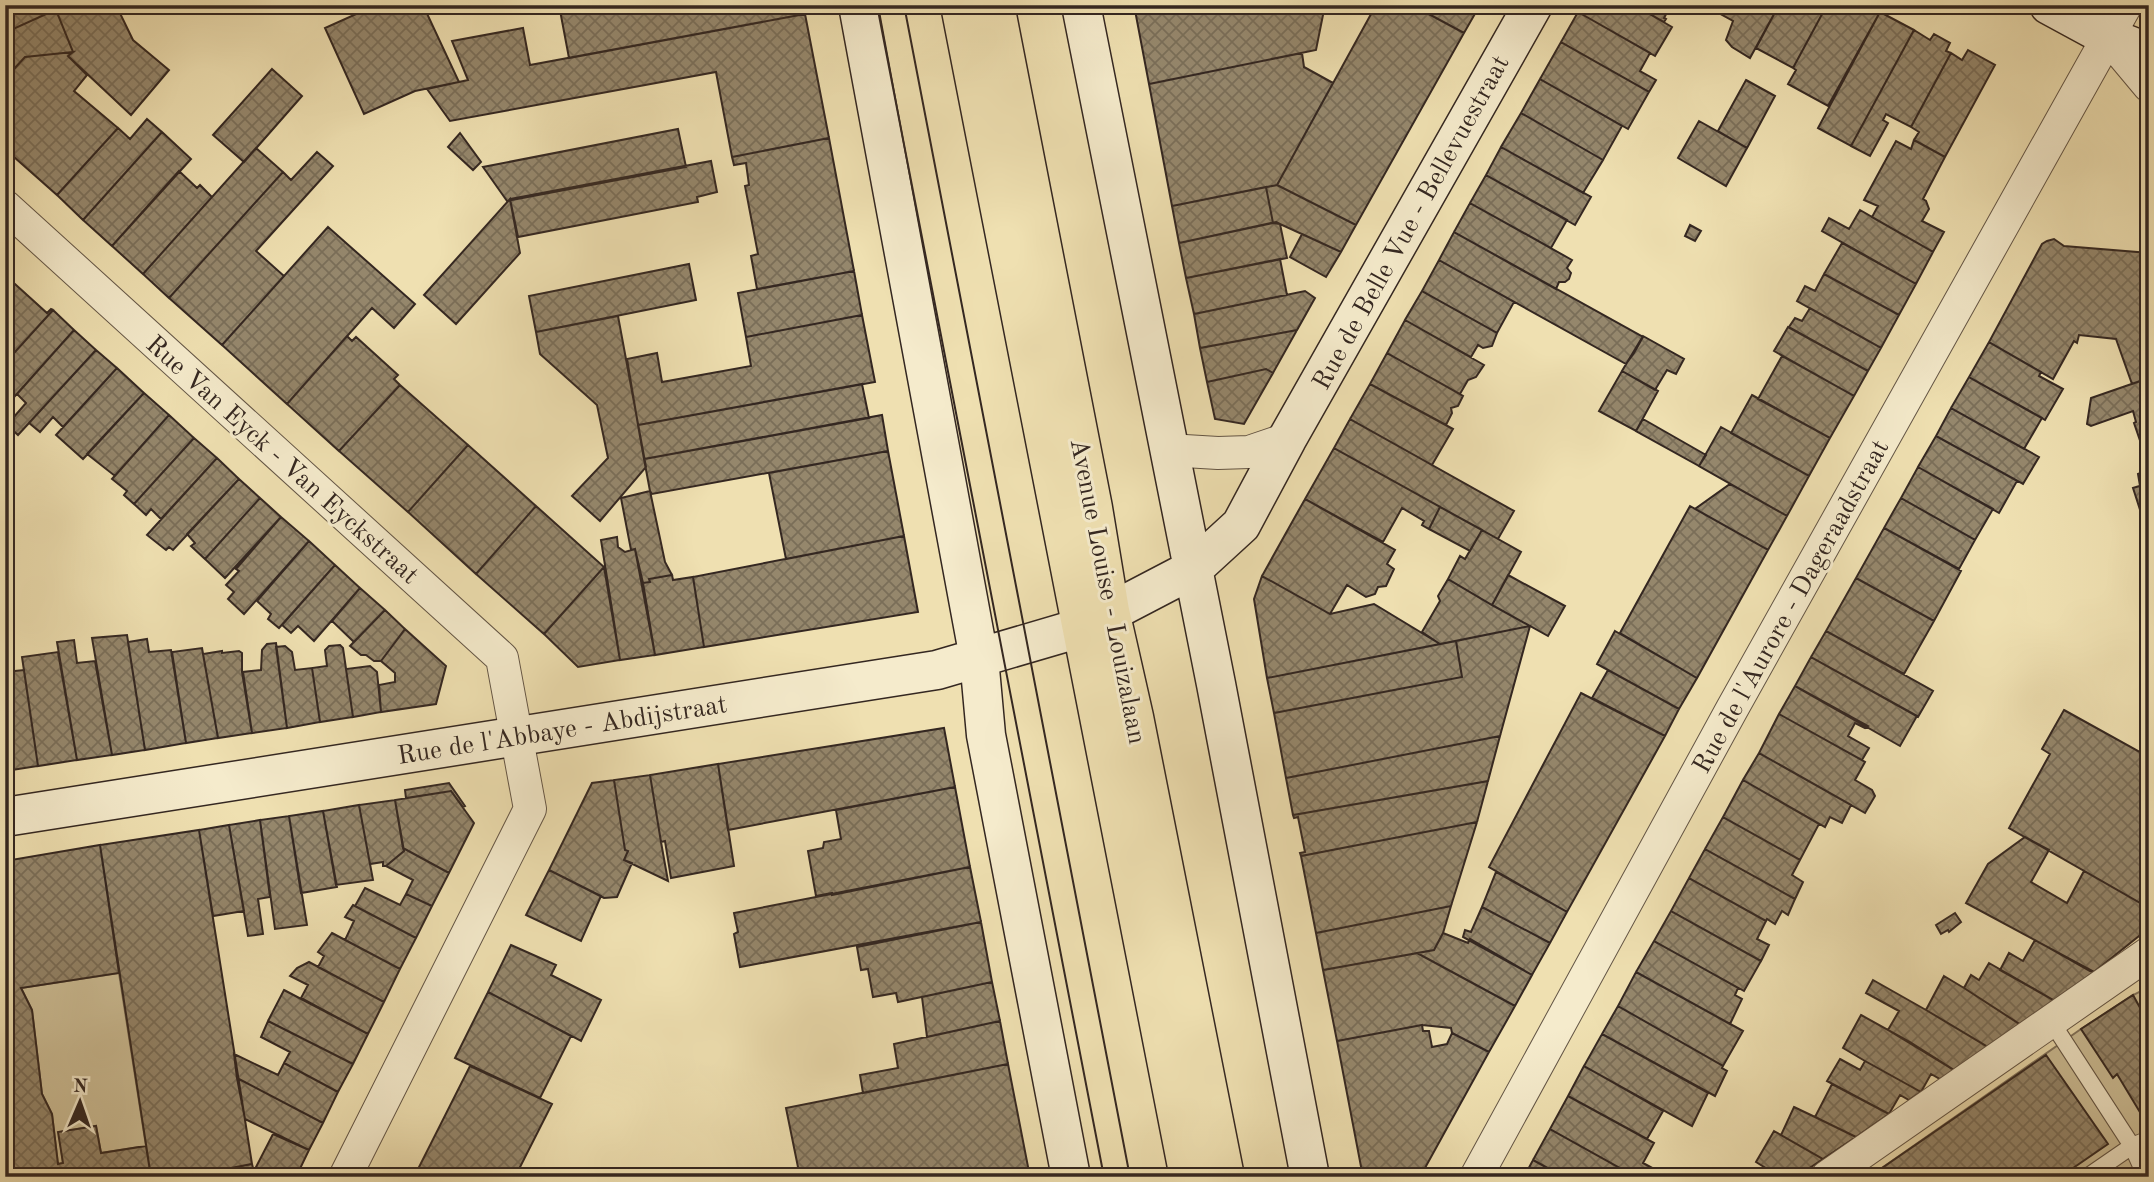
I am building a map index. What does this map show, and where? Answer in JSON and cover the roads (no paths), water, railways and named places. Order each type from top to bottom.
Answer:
[{"type":"highway","name":"Avenue Louise - Louizalaan","points":[[960,5],[1095,619],[1134,717],[1226,1177]]},
{"type":"highway","name":"Avenue Louise - Louizalaan","points":[[995,5],[1093,508],[1095,619],[1101,723],[1189,1177]]},
{"type":"main road","points":[[858,5],[979,658],[986,735],[1071,1177]]},
{"type":"main road","points":[[1081,5],[1310,1177]]},
{"type":"main road","name":"Rue de Belle Vue - Bellevuestraat","points":[[1095,619],[1193,569],[1241,525],[1532,5]]},
{"type":"main road","points":[[2049,5],[2117,21],[2149,53]]},
{"type":"main road","name":"Rue de l'Abbaye - Abdijstraat","points":[[5,817],[921,673],[979,658],[1095,619]]},
{"type":"street","points":[[2117,21],[2149,86]]},
{"type":"street","name":"Rue de l'Aurore - Dageraadstraat","points":[[1476,1177],[1745,685],[2117,21]]},
{"type":"street","name":"Rue Van Eyck - Van Eyckstraat","points":[[5,206],[502,658],[530,809],[345,1177]]},
{"type":"street","points":[[1168,450],[1249,452],[1287,439]]},
{"type":"street","points":[[1827,1177],[2149,953]]},
{"type":"lane","points":[[2051,1021],[2132,1146],[2146,1177]]},
{"type":"lane","points":[[2087,1177],[2132,1146],[2149,1139]]},
{"type":"tram line","points":[[877,5],[1104,1177]]},
{"type":"tram line","points":[[904,5],[1130,1177]]}]
